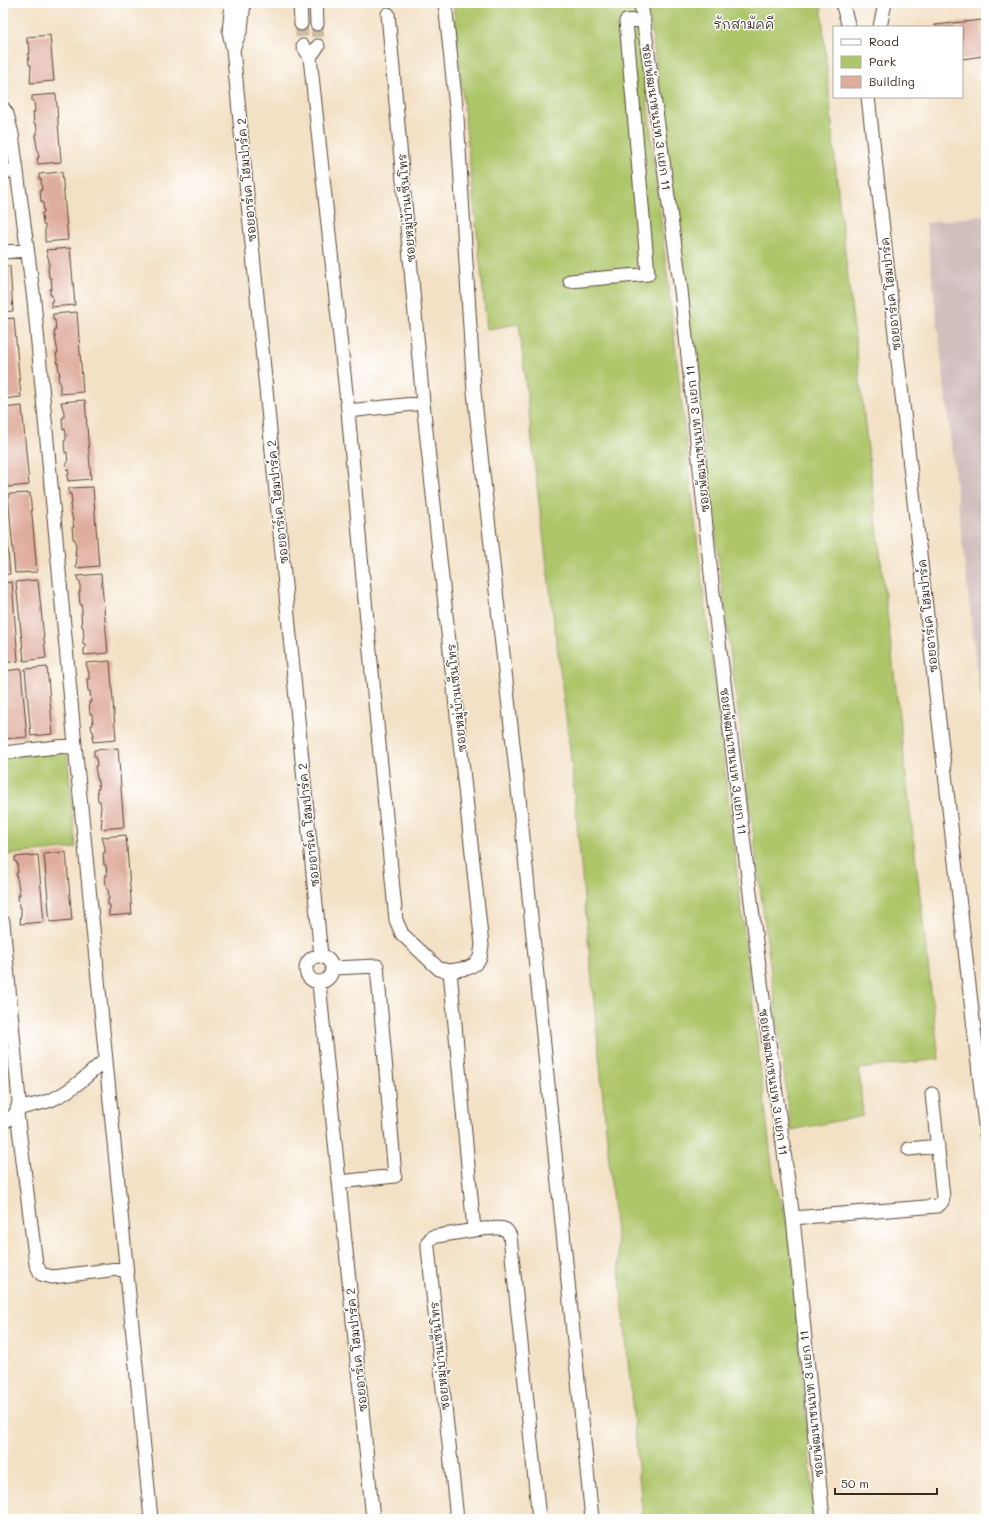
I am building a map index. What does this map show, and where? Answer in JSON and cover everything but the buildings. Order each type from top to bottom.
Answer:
[{"type":"street","name":"ซอยอาร์เค โฮมปาร์ค 2","points":[[232,3],[229,32],[234,49],[321,956]]},
{"type":"street","name":"ซอยอาร์เค โฮมปาร์ค 2","points":[[234,49],[241,29],[244,3]]},
{"type":"street","points":[[300,3],[301,24]]},
{"type":"street","points":[[316,3],[317,24]]},
{"type":"street","points":[[445,3],[457,117],[474,392],[521,813],[592,1519]]},
{"type":"street","name":"ซอยพัฒนาชนบท 3 แยก 11","points":[[641,3],[681,290],[714,602],[764,1006],[793,1218],[823,1519]]},
{"type":"street","points":[[842,3],[848,26]]},
{"type":"street","points":[[880,26],[885,3]]},
{"type":"street","name":"ซอยหมู่บ้านเซ็นโทร","points":[[388,14],[423,403],[482,945],[480,958],[474,964],[468,968],[450,971]]},
{"type":"street","points":[[570,281],[648,274],[626,21],[644,19]]},
{"type":"street","points":[[318,46],[306,52],[348,411],[396,920],[402,934],[439,969],[450,971],[474,1230]]},
{"type":"street","name":"ซอยอาร์เค โฮมปาร์ค","points":[[868,98],[986,1134]]},
{"type":"street","points":[[3,108],[7,114],[12,134],[18,170],[34,300],[75,745],[151,1519]]},
{"type":"street","points":[[3,172],[18,170]]},
{"type":"street","points":[[3,252],[27,250]]},
{"type":"street","points":[[348,411],[423,403]]},
{"type":"street","points":[[3,753],[75,745]]},
{"type":"street","points":[[3,922],[19,1102],[17,1111],[36,1264],[41,1274],[52,1277],[126,1268]]},
{"type":"street","points":[[321,956],[329,960],[332,972],[328,980],[315,982],[308,977],[306,968],[307,964],[313,957],[321,956]]},
{"type":"street","points":[[332,968],[377,966],[396,1176],[339,1182]]},
{"type":"street","name":"ซอยอาร์เค โฮมปาร์ค 2","points":[[319,982],[373,1519]]},
{"type":"street","points":[[3,1122],[9,1120],[17,1111],[61,1095],[85,1078],[106,1059]]},
{"type":"street","points":[[793,1218],[936,1206],[943,1201],[932,1094]]},
{"type":"street","points":[[909,1149],[938,1146]]},
{"type":"street","name":"ซอยหมู่บ้านเซ็นโทร","points":[[457,1519],[428,1242],[432,1237],[474,1230],[503,1228],[508,1231],[510,1236],[539,1519]]},
{"type":"shaded area","points":[[986,215],[986,752],[926,223]]},
{"type":"green space","points":[[453,3],[634,3],[640,36],[696,530],[773,1174],[790,1233],[815,1519],[643,1519],[570,749],[537,486],[519,324],[487,329]]},
{"type":"green space","points":[[648,3],[821,3],[838,192],[939,1059],[859,1069],[863,1116],[791,1130]]},
{"type":"green space","points":[[67,752],[76,848],[3,855],[3,757]]},
{"type":"tunnel","points":[[301,24],[303,46]]},
{"type":"tunnel","points":[[317,24],[318,46]]},
{"type":"district","name":"รักสามัคคี","points":[[744,23]]}]
